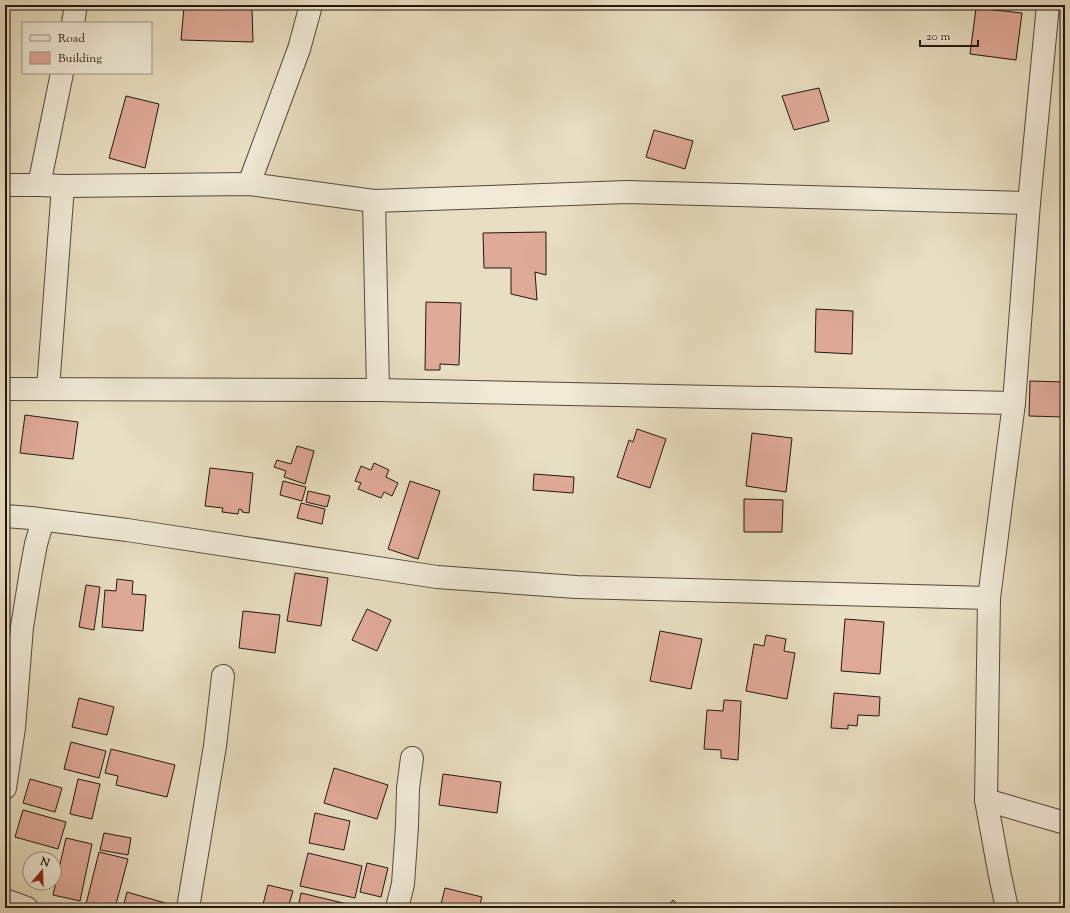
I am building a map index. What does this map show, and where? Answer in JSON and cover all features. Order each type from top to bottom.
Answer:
[{"type":"street","points":[[73,22],[76,5]]},
{"type":"street","points":[[249,184],[299,49],[310,5]]},
{"type":"street","points":[[1007,908],[986,800],[989,598],[1014,403],[1029,203],[1048,5]]},
{"type":"street","points":[[39,185],[62,74]]},
{"type":"street","points":[[5,185],[63,186],[249,184],[374,201],[627,192],[1029,203]]},
{"type":"street","points":[[48,389],[63,186]]},
{"type":"street","points":[[374,201],[378,390]]},
{"type":"street","points":[[5,389],[378,390],[1014,403]]},
{"type":"street","points":[[5,516],[127,530],[437,577],[576,588],[989,598]]},
{"type":"street","points":[[5,788],[14,728],[22,627],[32,564],[43,520]]},
{"type":"street","points":[[188,908],[214,746],[223,676]]},
{"type":"street","points":[[397,908],[403,884],[408,788],[412,758]]},
{"type":"street","points":[[986,800],[1065,823]]},
{"type":"street","points":[[5,900],[27,908]]},
{"type":"building","points":[[184,7],[252,9],[253,42],[181,40]]},
{"type":"building","points":[[976,8],[1022,13],[1016,60],[970,54]]},
{"type":"building","points":[[819,88],[829,121],[794,130],[782,96]]},
{"type":"building","points":[[126,96],[159,104],[145,168],[109,158]]},
{"type":"building","points":[[654,130],[693,141],[685,169],[646,157]]},
{"type":"building","points":[[546,232],[546,275],[535,272],[537,300],[511,294],[511,268],[484,268],[483,233]]},
{"type":"building","points":[[426,302],[461,303],[459,365],[440,364],[440,370],[425,370]]},
{"type":"building","points":[[816,309],[853,311],[852,354],[815,352]]},
{"type":"building","points":[[1030,381],[1065,382],[1065,417],[1029,416]]},
{"type":"building","points":[[25,415],[78,422],[73,459],[20,453]]},
{"type":"building","points":[[637,429],[666,439],[650,488],[617,477],[629,440],[633,442]]},
{"type":"building","points":[[752,433],[792,438],[786,492],[746,486]]},
{"type":"building","points":[[297,446],[314,451],[305,484],[284,477],[286,471],[274,467],[277,460],[291,464]]},
{"type":"building","points":[[374,463],[389,470],[386,477],[398,483],[392,496],[384,492],[381,498],[358,489],[361,483],[355,481],[361,466],[371,470]]},
{"type":"building","points":[[210,468],[253,473],[249,513],[242,512],[242,510],[239,509],[238,514],[222,512],[223,508],[205,506]]},
{"type":"building","points":[[534,474],[574,477],[573,493],[533,490]]},
{"type":"building","points":[[283,481],[306,487],[302,501],[280,495]]},
{"type":"building","points":[[410,481],[440,491],[418,559],[388,549]]},
{"type":"building","points":[[308,491],[330,496],[327,507],[306,502]]},
{"type":"building","points":[[744,499],[783,500],[782,532],[744,532]]},
{"type":"building","points":[[301,503],[325,509],[322,524],[297,518]]},
{"type":"building","points":[[295,573],[328,578],[321,626],[287,621]]},
{"type":"building","points":[[117,579],[133,581],[132,594],[146,595],[143,631],[102,627],[105,590],[116,591]]},
{"type":"building","points":[[86,585],[100,587],[94,630],[79,627]]},
{"type":"building","points":[[367,609],[391,620],[377,651],[352,640]]},
{"type":"building","points":[[243,611],[280,615],[275,653],[239,648]]},
{"type":"building","points":[[845,619],[884,622],[880,674],[841,671]]},
{"type":"building","points":[[660,631],[702,639],[691,689],[650,681]]},
{"type":"building","points":[[766,635],[786,639],[784,651],[795,653],[787,699],[746,691],[754,644],[764,646]]},
{"type":"building","points":[[834,693],[880,697],[879,716],[858,715],[857,726],[848,725],[848,729],[831,728]]},
{"type":"building","points":[[79,698],[114,707],[107,735],[72,727]]},
{"type":"building","points":[[724,700],[741,701],[738,760],[721,758],[721,750],[704,749],[707,710],[723,711]]},
{"type":"building","points":[[71,742],[106,751],[99,778],[64,769]]},
{"type":"building","points":[[111,749],[175,765],[167,797],[116,785],[118,776],[105,773]]},
{"type":"building","points":[[334,768],[388,785],[377,819],[324,803]]},
{"type":"building","points":[[443,774],[501,782],[497,813],[439,805]]},
{"type":"building","points":[[30,779],[62,788],[55,812],[23,803]]},
{"type":"building","points":[[78,779],[100,784],[92,819],[70,814]]},
{"type":"building","points":[[23,810],[66,822],[58,849],[15,837]]},
{"type":"building","points":[[315,813],[350,821],[344,850],[309,843]]},
{"type":"building","points":[[104,833],[131,838],[128,855],[100,850]]},
{"type":"building","points":[[66,838],[92,844],[80,901],[53,895],[54,891],[62,891],[62,856]]},
{"type":"building","points":[[99,852],[128,859],[115,908],[85,908]]},
{"type":"building","points":[[308,853],[362,866],[355,898],[300,886]]},
{"type":"building","points":[[367,863],[388,868],[381,897],[360,892]]},
{"type":"building","points":[[268,885],[293,891],[288,908],[262,908]]},
{"type":"building","points":[[445,888],[482,897],[479,908],[440,908]]},
{"type":"building","points":[[127,892],[172,905],[171,908],[123,908]]},
{"type":"building","points":[[301,893],[364,908],[298,908]]},
{"type":"building","points":[[673,900],[681,908],[666,908]]}]
